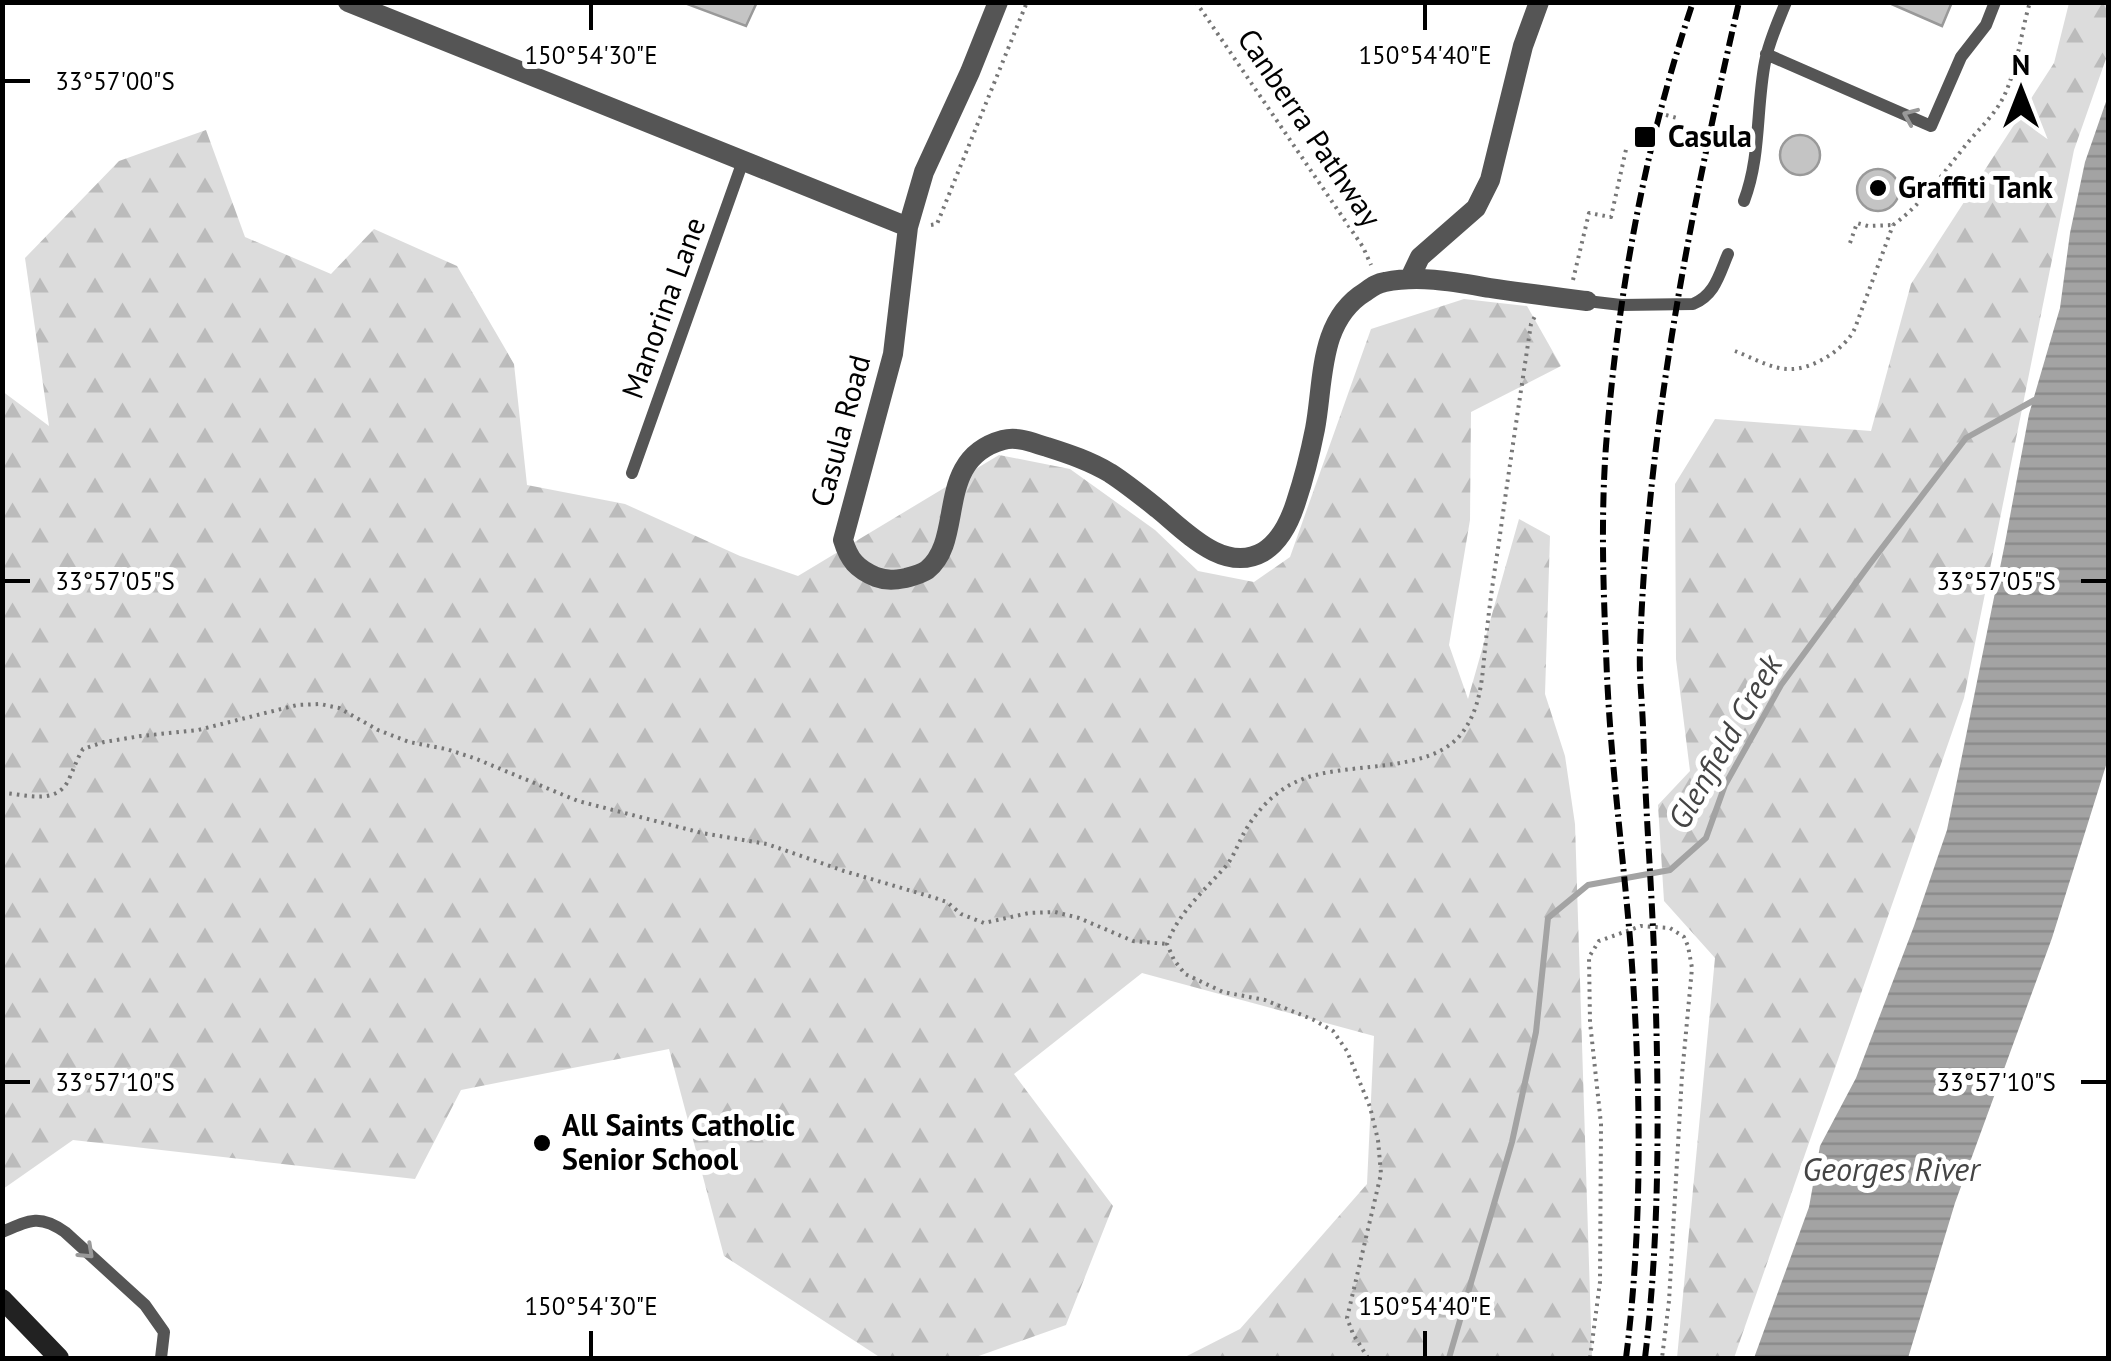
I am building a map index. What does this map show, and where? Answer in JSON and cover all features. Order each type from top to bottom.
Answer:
[{"type":"street","points":[[348,2],[908,227],[924,172],[998,2]]},
{"type":"street","points":[[1410,278],[1420,257],[1476,208],[1490,180],[1522,46],[1539,2]]},
{"type":"street","name":"Casula Road","points":[[908,227],[893,354],[843,540],[858,569],[882,579],[901,579],[924,572],[934,563],[960,476],[969,460],[982,448],[1014,438],[1077,457],[1110,473],[1214,552],[1252,556],[1264,552],[1286,528],[1299,494],[1316,426],[1329,339],[1356,298],[1379,283]]},
{"type":"street","points":[[1379,283],[1410,278],[1438,280],[1588,301]]},
{"type":"street","points":[[2,1299],[59,1358]]},
{"type":"lane","points":[[1744,201],[1752,174],[1766,54],[1786,2]]},
{"type":"lane","points":[[1766,54],[1931,126],[1961,58],[1986,25],[1996,2]]},
{"type":"lane","name":"Manorina Lane","points":[[632,472],[743,160]]},
{"type":"lane","points":[[1588,301],[1621,305],[1693,304],[1712,292],[1728,254]]},
{"type":"lane","points":[[2,1232],[27,1220],[51,1222],[65,1232],[145,1306],[164,1332],[161,1358]]},
{"type":"path","points":[[908,227],[937,224],[1027,2]]},
{"type":"path","name":"Canberra Pathway","points":[[1196,2],[1363,247],[1379,283]]},
{"type":"path","points":[[1850,243],[1857,223],[1892,225],[1911,212],[2004,98],[2030,2]]},
{"type":"path","points":[[1666,115],[1677,118]]},
{"type":"path","points":[[1572,284],[1589,213],[1611,218],[1628,146]]},
{"type":"path","points":[[1734,351],[1790,369],[1840,350],[1852,337],[1892,225]]},
{"type":"path","points":[[1368,1358],[1347,1318],[1381,1174],[1370,1107],[1347,1051],[1333,1031],[1314,1020],[1264,1000],[1222,992],[1185,974],[1167,944],[1181,917],[1230,860],[1246,829],[1276,794],[1328,771],[1412,760],[1439,751],[1459,737],[1476,710],[1531,324],[1536,313]]},
{"type":"path","points":[[2,792],[54,796],[68,783],[83,749],[104,742],[198,730],[320,704],[339,708],[409,742],[474,758],[578,801],[767,844],[947,902],[961,914],[984,924],[1029,913],[1055,912],[1133,941],[1167,944]]},
{"type":"path","points":[[1590,1358],[1600,1282],[1601,1124],[1590,1022],[1589,957],[1599,941],[1642,926],[1670,928],[1684,938],[1692,968],[1670,1302],[1662,1358]]},
{"type":"green space","points":[[2069,3],[2108,3],[2108,53],[2074,150],[1964,698],[1734,1358],[1677,1358],[1715,958],[1664,901],[1658,805],[1690,771],[1676,659],[1675,484],[1715,419],[1871,431],[1911,284],[2054,63]]},
{"type":"green space","points":[[206,130],[245,237],[331,274],[374,229],[457,266],[514,364],[527,485],[625,504],[740,556],[798,576],[999,455],[1070,469],[1155,530],[1198,571],[1254,582],[1290,557],[1371,329],[1464,299],[1527,306],[1561,366],[1471,412],[1470,520],[1449,645],[1468,699],[1519,519],[1550,536],[1545,694],[1565,756],[1575,824],[1592,1358],[1183,1358],[1240,1329],[1367,1184],[1374,1036],[1142,973],[1014,1074],[1113,1206],[1066,1325],[973,1358],[881,1358],[724,1256],[669,1049],[461,1090],[415,1179],[73,1140],[3,1189],[2,391],[49,426],[25,258],[119,161]]},
{"type":"water","name":"Georges River","points":[[2108,96],[2108,759],[2052,938],[1955,1203],[1908,1358],[1754,1358],[1809,1207],[1820,1146],[1856,1078],[1947,830],[2029,414],[2060,308],[2085,162]]},
{"type":"building","points":[[687,2],[757,2],[746,26]]},
{"type":"building","points":[[1887,2],[1952,2],[1942,26]]},
{"type":"building","name":"Graffiti Tank","points":[[1800,135],[1814,141],[1820,155],[1814,169],[1800,175],[1786,169],[1780,155],[1786,141]]},
{"type":"building","name":"Graffiti Tank","points":[[1878,169],[1893,175],[1899,190],[1893,205],[1878,211],[1863,205],[1857,190],[1863,175]]},
{"type":"waterway","name":"Glenfield Creek","points":[[1449,1358],[1512,1142],[1536,1032],[1548,918],[1588,885],[1670,870],[1706,838],[1725,785],[1781,685],[1869,565],[1966,438],[2038,398]]},
{"type":"railway","points":[[1626,1358],[1638,1206],[1637,1053],[1608,688],[1604,472],[1618,333],[1636,221],[1660,111],[1693,2]]},
{"type":"railway","points":[[1645,1358],[1654,1257],[1658,1105],[1640,669],[1644,568],[1661,405],[1674,324],[1739,2]]},
{"type":"place","name":"Casula","points":[[1645,137]]},
{"type":"place","name":"Graffiti Tank","points":[[1878,188]]},
{"type":"place","name":"All Saints Catholic Senior School","points":[[542,1143]]}]
